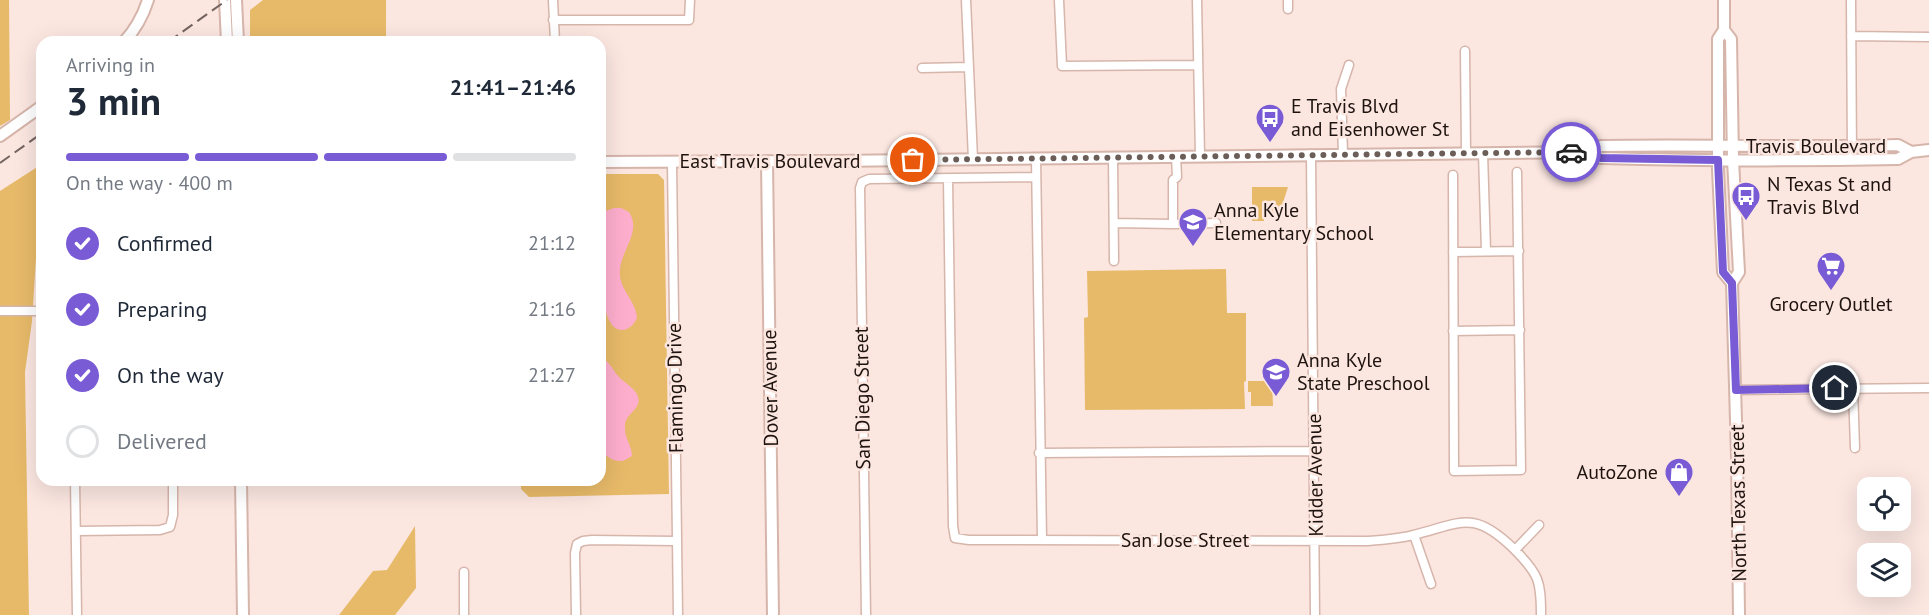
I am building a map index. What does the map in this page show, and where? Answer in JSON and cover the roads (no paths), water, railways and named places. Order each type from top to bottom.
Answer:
[{"type":"main road","points":[[130,36],[144,14],[148,0]]},
{"type":"main road","points":[[225,0],[227,36]]},
{"type":"main road","points":[[236,0],[238,36]]},
{"type":"main road","name":"North Texas Street","points":[[1724,0],[1724,30],[1718,39],[1718,160],[1723,272],[1732,283]]},
{"type":"main road","name":"North Texas Street","points":[[1724,30],[1731,39],[1732,160],[1739,272],[1732,283],[1739,615]]},
{"type":"main road","points":[[0,136],[36,110]]},
{"type":"main road","name":"Travis Boulevard","points":[[1719,146],[1899,145],[1911,152]]},
{"type":"main road","name":"East Travis Boulevard","points":[[606,162],[1589,152],[1601,146],[1719,146]]},
{"type":"main road","name":"Travis Boulevard","points":[[1732,160],[1898,159],[1911,152],[1929,150]]},
{"type":"main road","name":"East Travis Boulevard","points":[[1589,152],[1601,158],[1732,160]]},
{"type":"main road","name":"Dover Avenue","points":[[767,161],[773,615]]},
{"type":"main road","points":[[241,486],[243,615]]},
{"type":"street","points":[[553,0],[554,36]]},
{"type":"street","points":[[553,20],[689,20],[690,0]]},
{"type":"street","points":[[966,0],[973,159]]},
{"type":"street","points":[[1059,0],[1062,66],[1198,65]]},
{"type":"street","points":[[1197,0],[1200,156]]},
{"type":"street","points":[[1851,0],[1852,160]]},
{"type":"street","points":[[1851,36],[1929,38]]},
{"type":"street","points":[[1465,51],[1466,153]]},
{"type":"street","points":[[1343,154],[1341,89],[1349,65]]},
{"type":"street","points":[[922,68],[969,67]]},
{"type":"street","points":[[1483,153],[1486,251]]},
{"type":"street","name":"Kidder Avenue","points":[[1311,154],[1316,615]]},
{"type":"street","points":[[1173,224],[1173,180],[1177,177],[1176,156]]},
{"type":"street","points":[[1036,158],[1042,540]]},
{"type":"street","points":[[1113,158],[1114,261]]},
{"type":"street","name":"Flamingo Drive","points":[[672,162],[678,615]]},
{"type":"street","points":[[1452,175],[1454,471],[1521,470],[1517,172]]},
{"type":"street","name":"East Travis Boulevard","points":[[862,182],[869,179],[1036,177]]},
{"type":"street","name":"San Jose Street","points":[[948,179],[955,538],[969,540],[1390,540],[1437,527],[1470,522],[1495,531],[1537,576],[1541,593],[1541,615]]},
{"type":"street","name":"San Diego Street","points":[[862,182],[860,188],[866,615]]},
{"type":"street","points":[[1114,223],[1216,223]]},
{"type":"street","points":[[1453,252],[1519,251]]},
{"type":"street","points":[[0,311],[36,311]]},
{"type":"street","points":[[1453,331],[1520,330]]},
{"type":"street","points":[[1853,388],[1855,448]]},
{"type":"street","points":[[1736,390],[1929,388]]},
{"type":"street","points":[[1039,453],[1315,451]]},
{"type":"street","points":[[75,486],[77,615]]},
{"type":"street","points":[[76,531],[160,530],[170,527],[173,515],[173,486]]},
{"type":"street","points":[[1515,550],[1539,525]]},
{"type":"street","points":[[1414,535],[1431,584]]},
{"type":"street","points":[[576,615],[575,553],[577,544],[592,540],[676,541]]},
{"type":"street","points":[[464,572],[464,615]]},
{"type":"railway","points":[[176,36],[227,0]]},
{"type":"railway","points":[[0,163],[36,137]]},
{"type":"place","name":"E Travis Blvd and Eisenhower St","points":[[1270,144]]},
{"type":"place","name":"N Texas St and Travis Blvd","points":[[1746,222]]},
{"type":"place","name":"Anna Kyle Elementary School","points":[[1193,248]]},
{"type":"place","name":"Grocery Outlet","points":[[1831,292]]},
{"type":"place","name":"Anna Kyle State Preschool","points":[[1276,398]]},
{"type":"place","name":"AutoZone","points":[[1679,498]]}]
